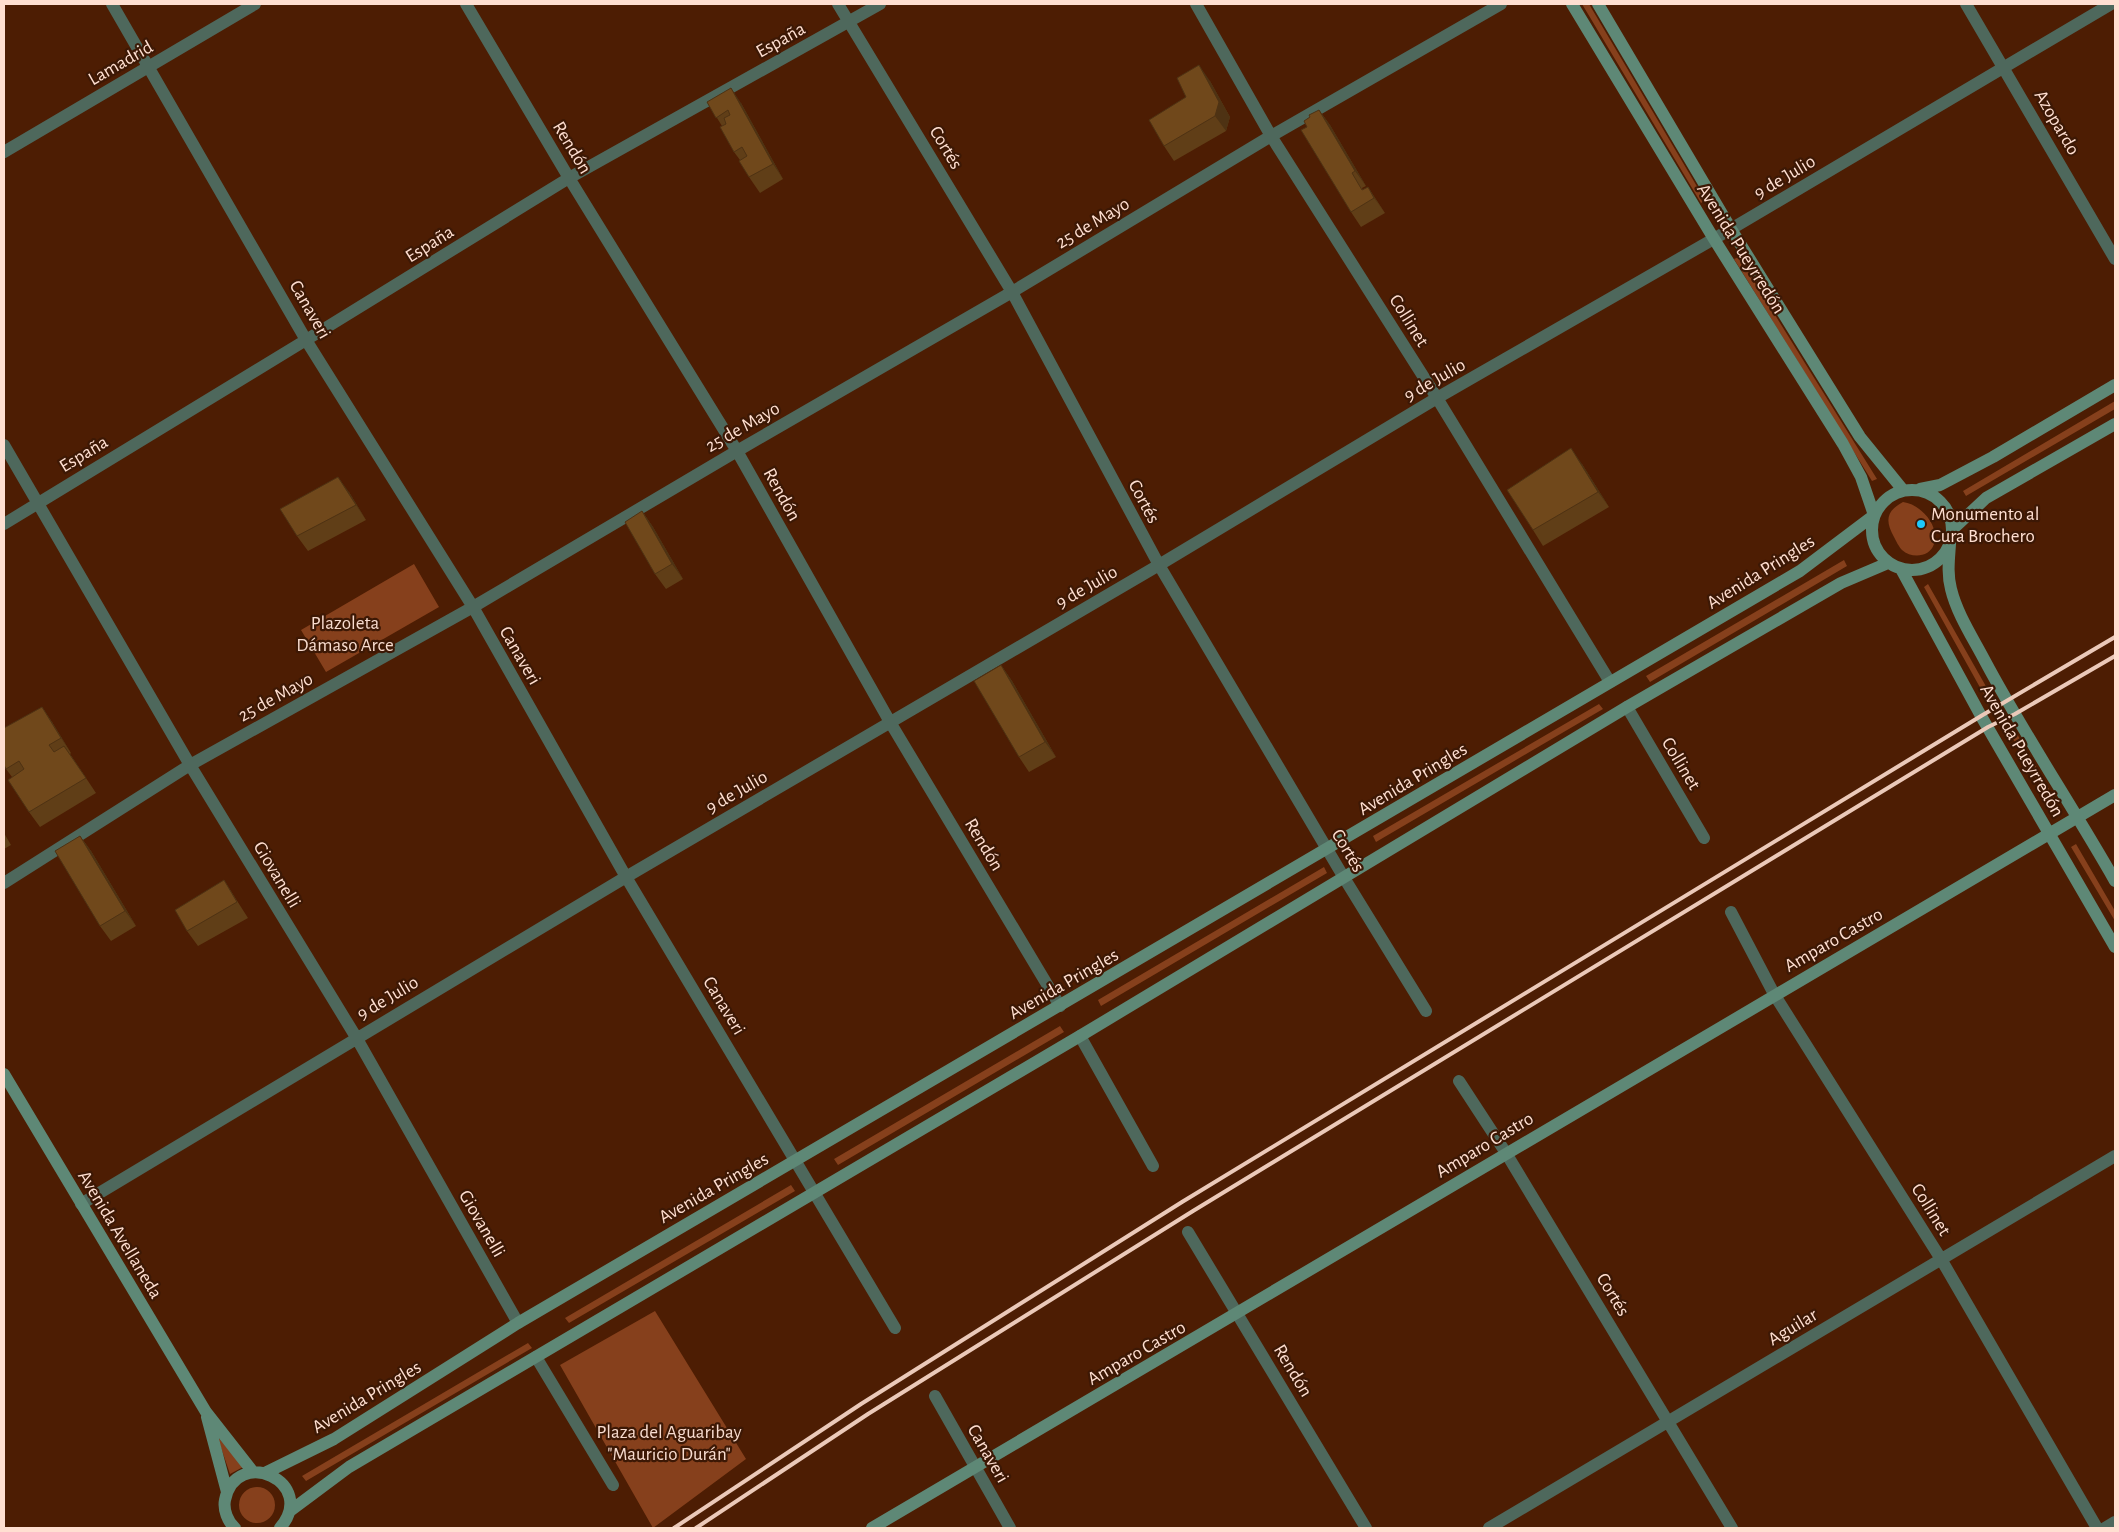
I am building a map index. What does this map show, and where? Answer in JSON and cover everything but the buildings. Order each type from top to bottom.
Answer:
[{"type":"main road","name":"Avenida Pueyrredón","points":[[1572,4],[1714,239],[1843,444],[1861,478],[1874,515]]},
{"type":"main road","name":"Avenida Pueyrredón","points":[[1598,4],[1731,229],[1860,437],[1903,490]]},
{"type":"main road","points":[[1919,490],[1932,494],[1942,503],[1950,515],[1952,529],[1950,544],[1944,554],[1930,565],[1913,570],[1901,569],[1888,563],[1879,554],[1873,542],[1871,529],[1874,515],[1881,503],[1891,494],[1903,490],[1919,490],[1940,485],[2115,385]]},
{"type":"main road","points":[[1952,529],[1986,498],[2115,424]]},
{"type":"main road","name":"Avenida Pringles","points":[[227,1492],[234,1482],[243,1476],[259,1473],[334,1439],[518,1323],[1800,571],[1874,515]]},
{"type":"main road","name":"Avenida Pueyrredón","points":[[1950,544],[1948,572],[1951,590],[1959,611],[2006,701],[2078,817],[2115,881]]},
{"type":"main road","points":[[286,1522],[349,1467],[1080,1036],[1342,876],[1627,707],[1824,592],[1888,563]]},
{"type":"main road","name":"Avenida Pueyrredón","points":[[1901,569],[1981,716],[2115,947]]},
{"type":"main road","name":"Amparo Castro","points":[[872,1528],[1239,1313],[1506,1152],[1774,994],[2050,835],[2115,795]]},
{"type":"main road","name":"Avenida Avellaneda","points":[[4,1074],[206,1412],[259,1473],[275,1477],[288,1491],[286,1522]]},
{"type":"main road","name":"Avenida Avellaneda","points":[[206,1412],[227,1492],[225,1503],[226,1515],[231,1527]]},
{"type":"street","name":"Canaveri","points":[[112,4],[306,340],[472,607],[626,877],[894,1328]]},
{"type":"street","name":"Lamadrid","points":[[4,152],[255,4]]},
{"type":"street","name":"Rendón","points":[[466,4],[569,178],[737,450],[890,722],[1060,1006]]},
{"type":"street","name":"Cortés","points":[[838,4],[1012,292],[1159,565],[1342,876],[1426,1011]]},
{"type":"street","name":"España","points":[[4,524],[569,178],[880,4]]},
{"type":"street","name":"Collinet","points":[[1196,4],[1271,136],[1437,398],[1610,682]]},
{"type":"street","name":"25 de Mayo","points":[[4,883],[190,766],[472,607],[737,450],[1012,292],[1271,136],[1501,4]]},
{"type":"street","name":"Azopardo","points":[[1966,4],[2115,259]]},
{"type":"street","name":"9 de Julio","points":[[81,1204],[356,1037],[626,877],[1159,565],[1437,398],[1714,239],[2111,4]]},
{"type":"street","name":"Giovanelli","points":[[4,445],[190,766],[356,1037],[518,1323]]},
{"type":"street","name":"Collinet","points":[[1627,707],[1704,838]]},
{"type":"street","name":"Collinet","points":[[1731,912],[1774,994],[1941,1259],[2097,1528]]},
{"type":"street","points":[[1080,1036],[1153,1166]]},
{"type":"street","name":"Cortés","points":[[1459,1081],[1506,1152],[1732,1528]]},
{"type":"street","name":"Aguilar","points":[[1489,1528],[2115,1156]]},
{"type":"street","name":"Rendón","points":[[1188,1232],[1239,1313],[1366,1528]]},
{"type":"street","points":[[536,1357],[614,1485]]},
{"type":"street","name":"Canaveri","points":[[935,1396],[1010,1528]]},
{"type":"street","points":[[2105,1528],[2115,1522]]},
{"type":"green space","points":[[1582,4],[1589,4],[1705,200],[1701,203]]},
{"type":"green space","points":[[1739,257],[1877,479],[1872,481],[1734,259]]},
{"type":"green space","points":[[2115,401],[2115,409],[1966,496],[1963,491]]},
{"type":"green space","points":[[1903,502],[1922,511],[1934,530],[1934,544],[1929,552],[1925,554],[1911,555],[1906,553],[1902,550],[1891,531],[1888,521],[1890,513],[1897,505]]},
{"type":"green space","points":[[1844,560],[1847,566],[1650,682],[1646,676]]},
{"type":"green space","name":"Plazoleta Dámaso Arce","points":[[414,564],[439,607],[326,672],[301,630]]},
{"type":"green space","points":[[1928,584],[1992,697],[1987,700],[1924,587]]},
{"type":"green space","points":[[1599,704],[1603,709],[1376,842],[1373,836]]},
{"type":"green space","points":[[2017,734],[2054,798],[2049,801],[2012,737]]},
{"type":"green space","points":[[2076,844],[2115,911],[2115,921],[2071,847]]},
{"type":"green space","points":[[1324,867],[1327,873],[1101,1006],[1098,1000]]},
{"type":"green space","points":[[1060,1026],[1064,1032],[838,1165],[834,1159]]},
{"type":"green space","points":[[791,1185],[795,1191],[569,1323],[565,1318]]},
{"type":"green space","name":"Plaza del Aguaribay \"Mauricio Durán\"","points":[[655,1311],[746,1459],[653,1528],[560,1365]]},
{"type":"green space","points":[[528,1343],[532,1348],[306,1481],[302,1476]]},
{"type":"green space","points":[[217,1436],[243,1467],[230,1474]]},
{"type":"green space","points":[[257,1487],[264,1488],[270,1492],[274,1498],[274,1512],[270,1518],[264,1522],[257,1523],[250,1522],[244,1518],[240,1512],[239,1505],[240,1498],[244,1492],[250,1488]]},
{"type":"railway","points":[[674,1528],[861,1404],[1182,1202],[1981,716],[2115,637]]},
{"type":"railway","points":[[696,1528],[868,1414],[1193,1211],[1988,727],[2015,714],[2115,656]]},
{"type":"place","name":"Monumento al Cura Brochero","points":[[1921,524]]}]
